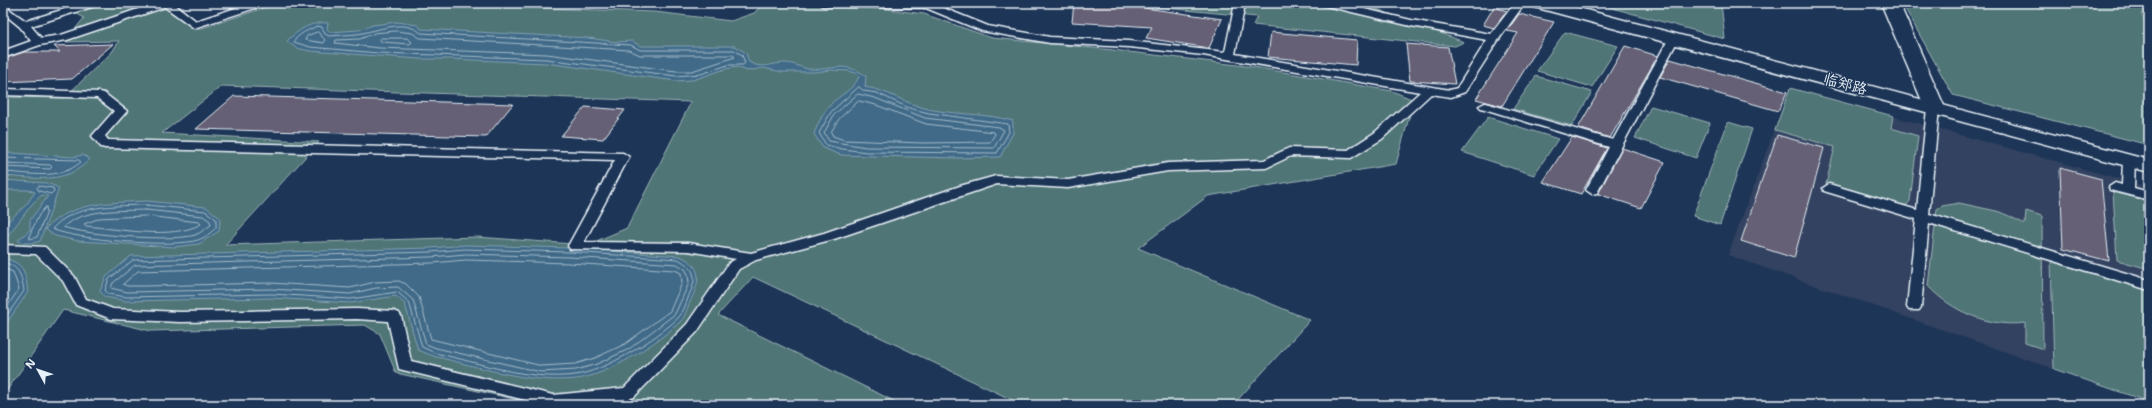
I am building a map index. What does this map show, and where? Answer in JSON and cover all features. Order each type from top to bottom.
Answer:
[{"type":"main road","name":"临郑路","points":[[1540,3],[2149,166]]},
{"type":"main road","points":[[1890,3],[1934,108]]},
{"type":"lane","points":[[24,25],[94,3]]},
{"type":"lane","points":[[3,55],[38,42],[63,38],[166,3],[194,25],[261,3]]},
{"type":"lane","points":[[823,3],[927,5],[986,29],[1050,40],[1129,44],[1203,52],[1451,94],[1459,92],[1494,38],[1520,3]]},
{"type":"lane","points":[[1230,57],[1239,8],[1244,3]]},
{"type":"lane","points":[[1326,3],[1411,23],[1494,38]]},
{"type":"lane","points":[[3,8],[24,25],[38,42]]},
{"type":"lane","points":[[1592,190],[1674,38]]},
{"type":"lane","points":[[3,249],[40,250],[69,279],[81,302],[111,314],[180,316],[357,314],[394,316],[404,365],[554,401],[628,393],[692,328],[734,266],[750,257],[830,236],[965,189],[996,180],[1068,184],[1168,167],[1266,164],[1289,152],[1351,154],[1378,136],[1428,91]]},
{"type":"lane","points":[[3,92],[100,95],[121,111],[98,136],[105,144],[623,157],[575,246],[688,247],[750,257]]},
{"type":"lane","points":[[1485,106],[1616,145]]},
{"type":"lane","points":[[1914,307],[1934,108]]},
{"type":"lane","points":[[2128,190],[2129,160]]},
{"type":"lane","points":[[2115,187],[2149,196]]},
{"type":"lane","points":[[1829,188],[2149,284]]},
{"type":"shaded area","points":[[1790,88],[2149,187],[2149,402],[1728,255]]},
{"type":"green space","points":[[70,3],[123,3],[130,8],[163,7],[196,30],[279,3],[531,3],[543,4],[542,8],[655,12],[731,21],[754,13],[764,3],[841,3],[924,14],[992,38],[1113,50],[1254,67],[1392,91],[1414,100],[1396,164],[1208,196],[1138,248],[1310,320],[1233,405],[1023,405],[753,277],[718,315],[902,405],[636,405],[633,403],[541,405],[396,373],[380,334],[365,325],[151,331],[63,310],[3,396],[3,97],[64,98],[112,52],[119,41],[65,42],[84,18],[63,5]],"holes":[[[222,86],[691,102],[627,228],[587,245],[477,237],[225,245],[319,142],[162,133]]]},
{"type":"green space","points":[[1152,3],[1361,3],[1464,42],[1455,46],[1253,25],[1257,17],[1155,7]]},
{"type":"green space","points":[[1594,3],[1721,3],[1725,39]]},
{"type":"green space","points":[[1902,3],[2149,3],[2149,15],[2141,14],[2149,28],[2149,145],[1953,95]]},
{"type":"green space","points":[[1565,32],[1618,46],[1592,87],[1537,71]]},
{"type":"green space","points":[[1536,76],[1592,92],[1572,126],[1513,109]]},
{"type":"green space","points":[[1790,88],[1893,116],[1891,128],[1918,136],[1910,201],[1907,205],[1899,205],[1826,184],[1835,147],[1775,130]]},
{"type":"green space","points":[[1651,106],[1710,123],[1696,158],[1635,138]]},
{"type":"green space","points":[[1488,117],[1558,139],[1534,175],[1462,152]]},
{"type":"green space","points":[[1728,122],[1752,129],[1720,225],[1693,216]]},
{"type":"green space","points":[[2113,191],[2149,201],[2149,269],[2117,260]]},
{"type":"green space","points":[[1959,203],[2001,212],[2025,224],[2026,211],[2042,216],[2043,349],[2025,343],[2025,323],[1998,323],[1972,316],[1948,303],[1928,286],[1937,209],[1942,206]]},
{"type":"green space","points":[[2051,261],[2149,290],[2149,402],[2054,369]]},
{"type":"water","points":[[397,22],[418,25],[421,29],[588,38],[617,42],[632,41],[640,46],[735,46],[746,53],[749,62],[758,66],[785,63],[809,69],[838,67],[851,68],[866,76],[865,87],[881,91],[928,109],[1003,118],[1013,121],[1013,133],[1000,157],[958,158],[841,155],[823,148],[814,134],[827,109],[857,81],[859,77],[856,73],[849,71],[831,70],[815,72],[782,72],[763,68],[747,71],[737,67],[725,69],[693,80],[676,81],[546,63],[419,59],[310,51],[296,48],[287,41],[296,33],[316,23],[328,23],[327,28],[329,32],[359,30],[373,25]]},
{"type":"water","points":[[11,153],[73,157],[83,155],[90,159],[71,173],[50,178],[3,176],[3,154]]},
{"type":"water","points":[[3,180],[47,183],[59,188],[40,241],[33,243],[22,243],[18,240],[30,230],[30,220],[48,196],[42,195],[33,203],[3,242],[3,226],[26,205],[35,192],[29,190],[3,190]]},
{"type":"water","points":[[147,201],[206,207],[220,218],[219,231],[199,244],[174,247],[79,241],[55,236],[45,229],[67,213],[80,208],[106,203]]},
{"type":"water","points":[[465,245],[569,248],[680,256],[688,260],[693,265],[698,275],[698,281],[685,315],[681,321],[659,339],[632,357],[602,372],[588,377],[558,380],[504,374],[433,356],[418,350],[405,304],[396,296],[351,303],[271,298],[126,301],[105,297],[100,291],[106,277],[131,256],[431,248]]},
{"type":"water","points":[[7,259],[18,264],[24,271],[28,292],[3,328],[3,260]]},
{"type":"building","points":[[1074,3],[1145,3],[1145,8],[1222,19],[1209,48],[1146,38],[1152,27],[1072,22]]},
{"type":"building","points":[[1494,7],[1507,11],[1494,28],[1483,25]]},
{"type":"building","points":[[1519,14],[1554,22],[1502,106],[1476,99],[1518,33],[1507,31]]},
{"type":"building","points":[[1271,32],[1357,40],[1356,65],[1268,57]]},
{"type":"building","points":[[113,44],[72,79],[3,82],[3,59],[24,52],[60,52],[54,46]]},
{"type":"building","points":[[1406,44],[1448,47],[1455,84],[1410,81]]},
{"type":"building","points":[[1625,46],[1658,56],[1610,138],[1578,128]]},
{"type":"building","points":[[1670,59],[1787,92],[1778,111],[1660,77]]},
{"type":"building","points":[[234,96],[513,104],[486,137],[196,129]]},
{"type":"building","points":[[585,107],[625,110],[603,139],[561,136]]},
{"type":"building","points":[[1777,135],[1824,148],[1794,258],[1741,241]]},
{"type":"building","points":[[1572,137],[1607,148],[1581,194],[1543,182]]},
{"type":"building","points":[[1622,148],[1665,162],[1641,208],[1598,194]]},
{"type":"building","points":[[2060,168],[2101,179],[2109,261],[2063,249]]}]
